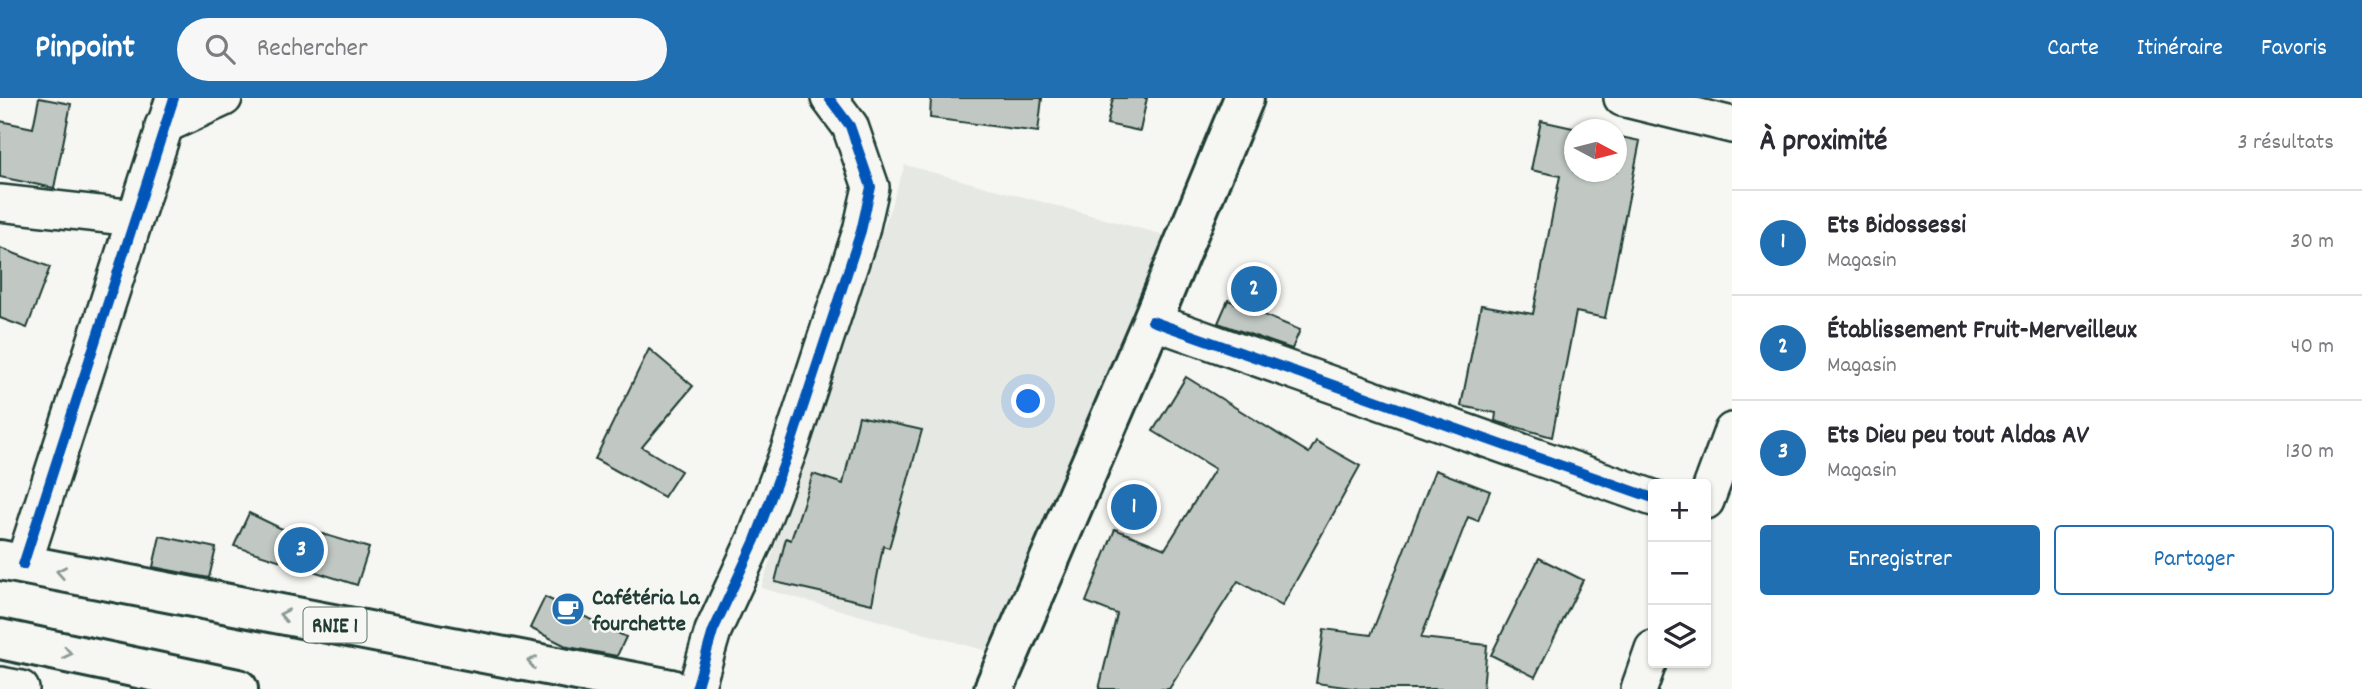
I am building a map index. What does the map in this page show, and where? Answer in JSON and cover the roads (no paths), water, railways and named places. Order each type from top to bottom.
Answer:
[{"type":"main road","points":[[994,689],[1152,321],[1244,98]]},
{"type":"main road","name":"RNIE 1","points":[[12,563],[671,689]]},
{"type":"main road","points":[[0,639],[238,689]]},
{"type":"street","points":[[12,563],[135,218],[168,112],[224,98]]},
{"type":"street","points":[[696,689],[713,631],[755,540],[789,450],[871,187],[850,126],[829,98]]},
{"type":"street","points":[[1622,98],[1732,125]]},
{"type":"street","points":[[0,203],[135,218]]},
{"type":"street","points":[[1152,321],[1648,496]]},
{"type":"street","points":[[1711,488],[1732,431]]},
{"type":"street","points":[[1639,689],[1648,663]]},
{"type":"street","points":[[0,685],[21,689]]},
{"type":"place","name":"Établissement Fruit-Merveilleux","points":[[1254,289]]},
{"type":"place","name":"Ets Bidossessi","points":[[1134,507]]},
{"type":"place","name":"Ets Dieu peu tout Aldas AV","points":[[301,550]]},
{"type":"place","name":"Cafétéria La fourchette","points":[[568,609]]}]
